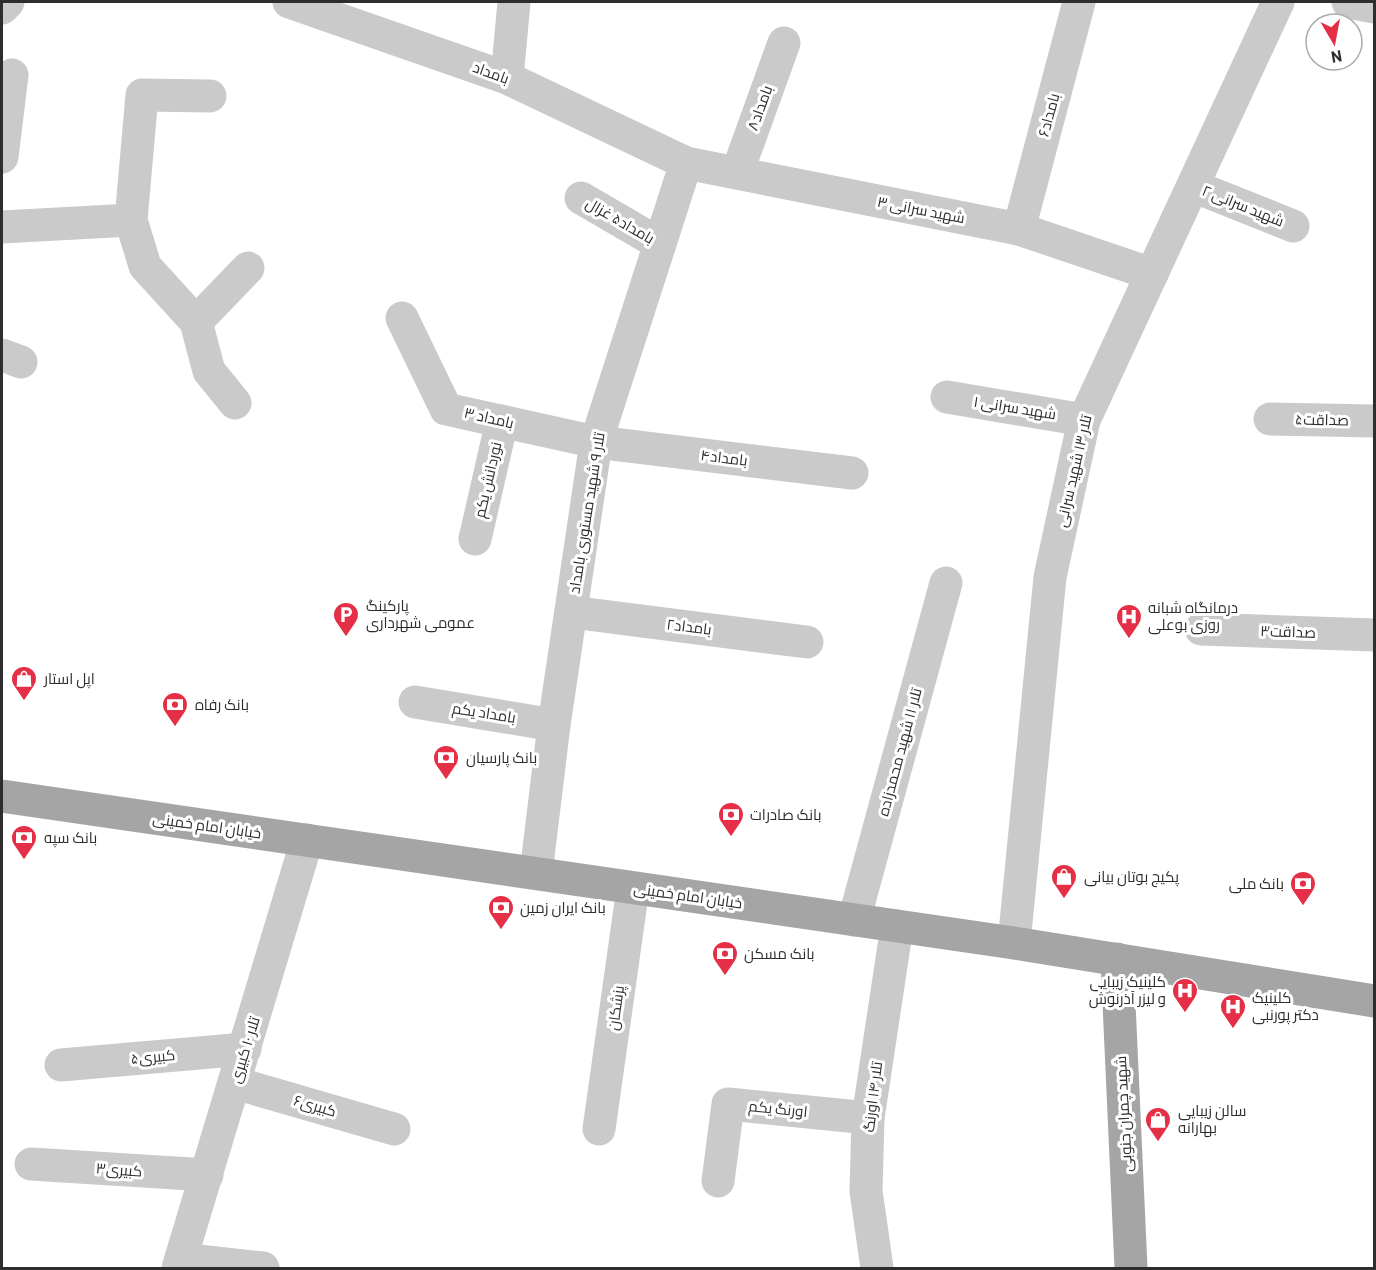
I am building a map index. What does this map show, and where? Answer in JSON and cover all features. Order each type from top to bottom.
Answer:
[{"type":"main road","name":"خیابان امام خمینی","points":[[2,796],[1014,943],[1374,1001]]},
{"type":"main road","name":"شهید چمران جنوبی","points":[[1117,959],[1131,1269]]},
{"type":"street","points":[[2,8],[8,2]]},
{"type":"street","name":"بامداد","points":[[289,2],[507,78],[686,163]]},
{"type":"street","points":[[507,78],[514,2]]},
{"type":"street","name":"بامداد۶","points":[[1019,229],[1079,2]]},
{"type":"street","name":"تلار ۱۳ شهید سرانی","points":[[1014,943],[1050,577],[1084,420],[1278,2]]},
{"type":"street","points":[[1348,2],[1374,7]]},
{"type":"street","name":"بامداد۸","points":[[736,173],[784,44]]},
{"type":"street","points":[[2,157],[12,75]]},
{"type":"street","points":[[210,96],[142,95],[131,220],[145,266],[196,322],[209,371],[235,403]]},
{"type":"street","name":"شهید سرانی ۳","points":[[686,163],[1019,229],[1152,274]]},
{"type":"street","name":"تلار ۹ شهید مستوری بامداد","points":[[536,873],[554,725],[596,442],[686,163]]},
{"type":"street","name":"شهید سرانی ۲","points":[[1193,186],[1293,226]]},
{"type":"street","name":"بامداد۵ غزال","points":[[581,198],[660,244]]},
{"type":"street","points":[[2,227],[131,220]]},
{"type":"street","points":[[196,322],[248,268]]},
{"type":"street","name":"بامداد ۳","points":[[402,318],[446,409],[596,442]]},
{"type":"street","name":"شهید سرانی ۱","points":[[946,397],[1084,420]]},
{"type":"street","name":"صداقت۵","points":[[1270,419],[1374,421]]},
{"type":"street","name":"نوردانش یکم","points":[[475,539],[502,421]]},
{"type":"street","name":"بامداد۴","points":[[596,442],[852,473]]},
{"type":"street","name":"تلار ۱۱ شهید محمدزاده","points":[[854,920],[946,583]]},
{"type":"street","name":"بامداد۲","points":[[571,612],[807,642]]},
{"type":"street","name":"صداقت۳","points":[[1201,629],[1374,635]]},
{"type":"street","name":"بامداد یکم","points":[[415,702],[554,725]]},
{"type":"street","name":"تلار ۱۰ کبیری","points":[[180,1264],[307,840]]},
{"type":"street","name":"پزشکان","points":[[599,1129],[633,888]]},
{"type":"street","name":"تلار ۱۴ اورنگ","points":[[877,1269],[867,1191],[868,1118],[897,926]]},
{"type":"street","name":"کبیری۵","points":[[61,1065],[245,1049]]},
{"type":"street","name":"کبیری۶","points":[[235,1083],[394,1129]]},
{"type":"street","name":"اورنگ یکم","points":[[718,1181],[729,1104],[868,1118]]},
{"type":"street","name":"کبیری۳","points":[[31,1164],[207,1175]]},
{"type":"street","points":[[180,1264],[263,1269]]},
{"type":"place","name":"پارکینگ عمومی شهرداری","points":[[346,638]]},
{"type":"place","name":"درمانگاه شبانه روزی بوعلی","points":[[1129,640]]},
{"type":"place","name":"اپل استار","points":[[24,702]]},
{"type":"place","name":"بانک رفاه","points":[[175,728]]},
{"type":"place","name":"بانک پارسیان","points":[[446,781]]},
{"type":"place","name":"بانک صادرات","points":[[731,838]]},
{"type":"place","name":"بانک سپه","points":[[24,861]]},
{"type":"place","name":"پکیج بوتان بیانی","points":[[1064,900]]},
{"type":"place","name":"بانک ملی","points":[[1303,907]]},
{"type":"place","name":"بانک ایران زمین","points":[[501,931]]},
{"type":"place","name":"بانک مسکن","points":[[725,977]]},
{"type":"place","name":"کلینیک زیبایی و لیزر آذرنوش","points":[[1185,1014]]},
{"type":"place","name":"کلینیک دکتر پورنبی","points":[[1233,1030]]},
{"type":"place","name":"سالن زیبایی بهارانه","points":[[1158,1143]]}]
